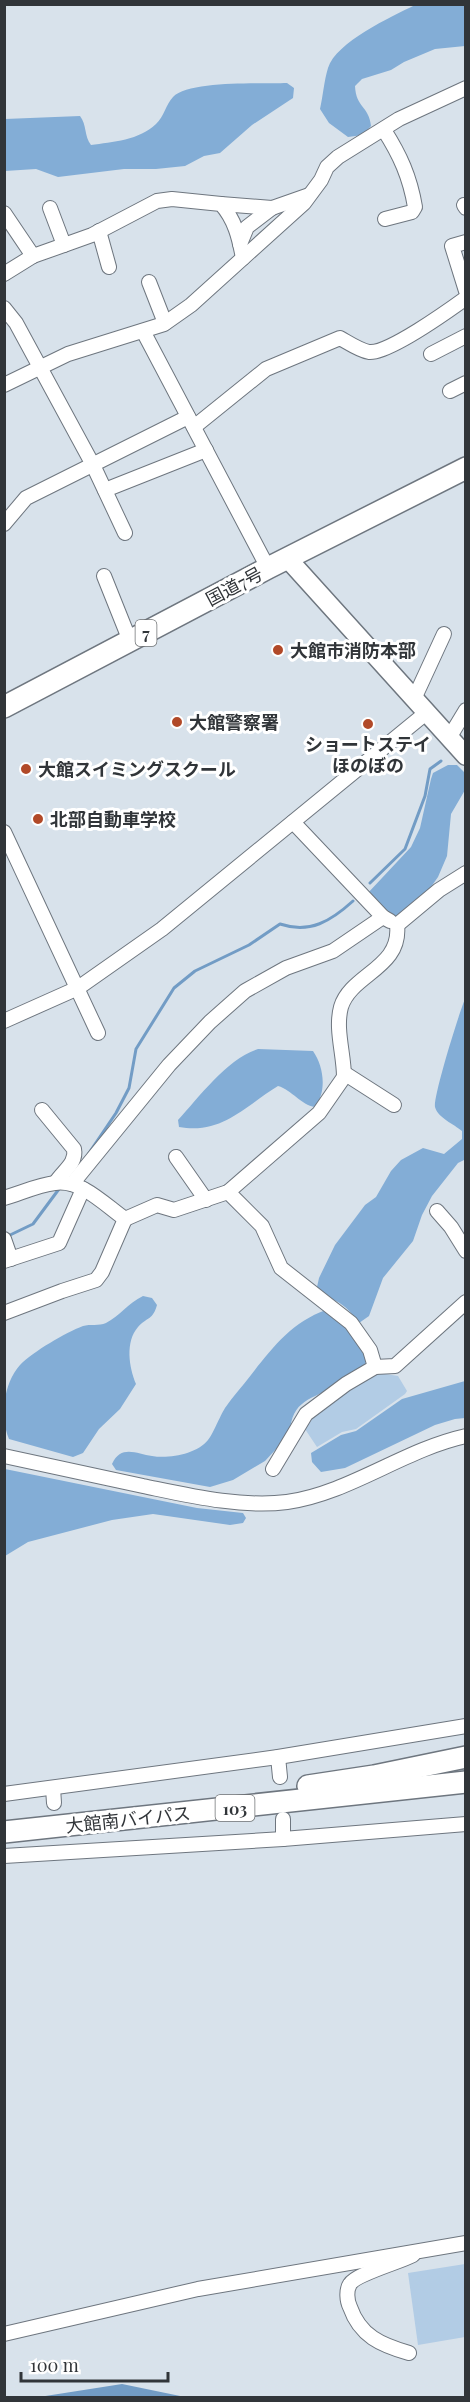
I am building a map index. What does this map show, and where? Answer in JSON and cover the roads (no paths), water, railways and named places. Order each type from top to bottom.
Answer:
[{"type":"highway","name":"国道7号","points":[[4,708],[268,568],[465,468]]},
{"type":"highway","points":[[309,1793],[374,1776],[465,1757]]},
{"type":"highway","name":"大館南バイパス","points":[[4,1832],[309,1793],[465,1768]]},
{"type":"highway","name":"大館南バイパス","points":[[4,1818],[465,1782]]},
{"type":"highway","points":[[309,1793],[465,1791]]},
{"type":"main road","points":[[288,559],[465,756]]},
{"type":"street","points":[[4,385],[95,344],[165,323],[191,305],[242,251],[304,203],[321,180],[327,167],[333,162],[399,119],[465,88]]},
{"type":"street","points":[[384,130],[400,155],[407,172],[415,207],[412,212],[385,219]]},
{"type":"street","points":[[242,251],[247,227],[258,217],[272,208],[310,194]]},
{"type":"street","points":[[4,274],[33,256],[99,231],[157,201],[172,199],[272,208]]},
{"type":"street","points":[[221,204],[230,215],[242,251]]},
{"type":"street","points":[[50,208],[64,245]]},
{"type":"street","points":[[4,213],[10,233],[33,256]]},
{"type":"street","points":[[99,231],[109,267]]},
{"type":"street","points":[[465,242],[452,246],[465,291]]},
{"type":"street","points":[[149,282],[165,323]]},
{"type":"street","points":[[4,524],[26,498],[93,465],[191,422],[266,369],[340,338],[366,352],[378,352],[396,343],[465,298]]},
{"type":"street","points":[[4,308],[16,323],[93,465],[125,533]]},
{"type":"street","points":[[143,331],[268,568]]},
{"type":"street","points":[[431,354],[465,336]]},
{"type":"street","points":[[450,391],[465,383]]},
{"type":"street","points":[[105,490],[206,450]]},
{"type":"street","points":[[104,576],[130,641]]},
{"type":"street","points":[[4,1021],[78,988],[162,930],[293,822],[420,706],[444,634]]},
{"type":"street","points":[[449,738],[465,710]]},
{"type":"street","points":[[293,822],[383,917],[397,925]]},
{"type":"street","points":[[4,832],[98,1033]]},
{"type":"street","points":[[397,925],[439,890],[465,873]]},
{"type":"street","points":[[4,1239],[8,1260],[59,1243],[77,1186],[169,1065],[210,1022],[245,991],[286,968],[333,951],[383,917]]},
{"type":"street","points":[[4,1313],[96,1280],[102,1272],[125,1220],[157,1205],[174,1210],[228,1192],[319,1113],[344,1077],[339,1025],[341,1007],[348,993],[383,965],[398,933],[397,925]]},
{"type":"street","points":[[344,1073],[394,1105]]},
{"type":"street","points":[[42,1110],[74,1149],[76,1155],[56,1182]]},
{"type":"street","points":[[176,1157],[206,1200]]},
{"type":"street","points":[[4,1198],[56,1182],[77,1186],[125,1220]]},
{"type":"street","points":[[228,1192],[262,1226],[281,1268],[351,1323],[370,1350],[375,1367]]},
{"type":"street","points":[[436,1210],[451,1227],[465,1251]]},
{"type":"street","points":[[273,1469],[306,1414],[346,1384],[375,1367],[395,1366],[465,1302]]},
{"type":"street","points":[[4,1456],[207,1500],[269,1503],[288,1502],[355,1482],[409,1454],[465,1436]]},
{"type":"street","points":[[4,1794],[278,1757],[465,1726]]},
{"type":"street","points":[[278,1757],[280,1777]]},
{"type":"street","points":[[53,1788],[54,1803]]},
{"type":"street","points":[[283,1819],[283,1839]]},
{"type":"street","points":[[4,1856],[283,1839],[465,1824]]},
{"type":"street","points":[[56,1834],[58,1852]]},
{"type":"street","points":[[4,2334],[198,2289],[465,2243]]},
{"type":"street","points":[[409,2352],[386,2347],[367,2336],[354,2319],[348,2301],[348,2289],[350,2283],[362,2275],[397,2264],[426,2249]]},
{"type":"waterway","points":[[370,883],[405,849],[425,796],[430,769],[441,761]]},
{"type":"waterway","points":[[89,1153],[116,1113],[129,1088],[136,1049],[174,988],[195,971],[249,945],[280,924],[291,927],[319,924],[337,914],[353,901]]},
{"type":"waterway","points":[[8,1236],[33,1224],[59,1189]]},
{"type":"place","name":"大館市消防本部","points":[[278,650]]},
{"type":"place","name":"大館警察署","points":[[177,722]]},
{"type":"place","name":"ショートステイ ほのぼの","points":[[368,724]]},
{"type":"place","name":"大館スイミングスクール","points":[[26,769]]},
{"type":"place","name":"北部自動車学校","points":[[38,819]]}]
